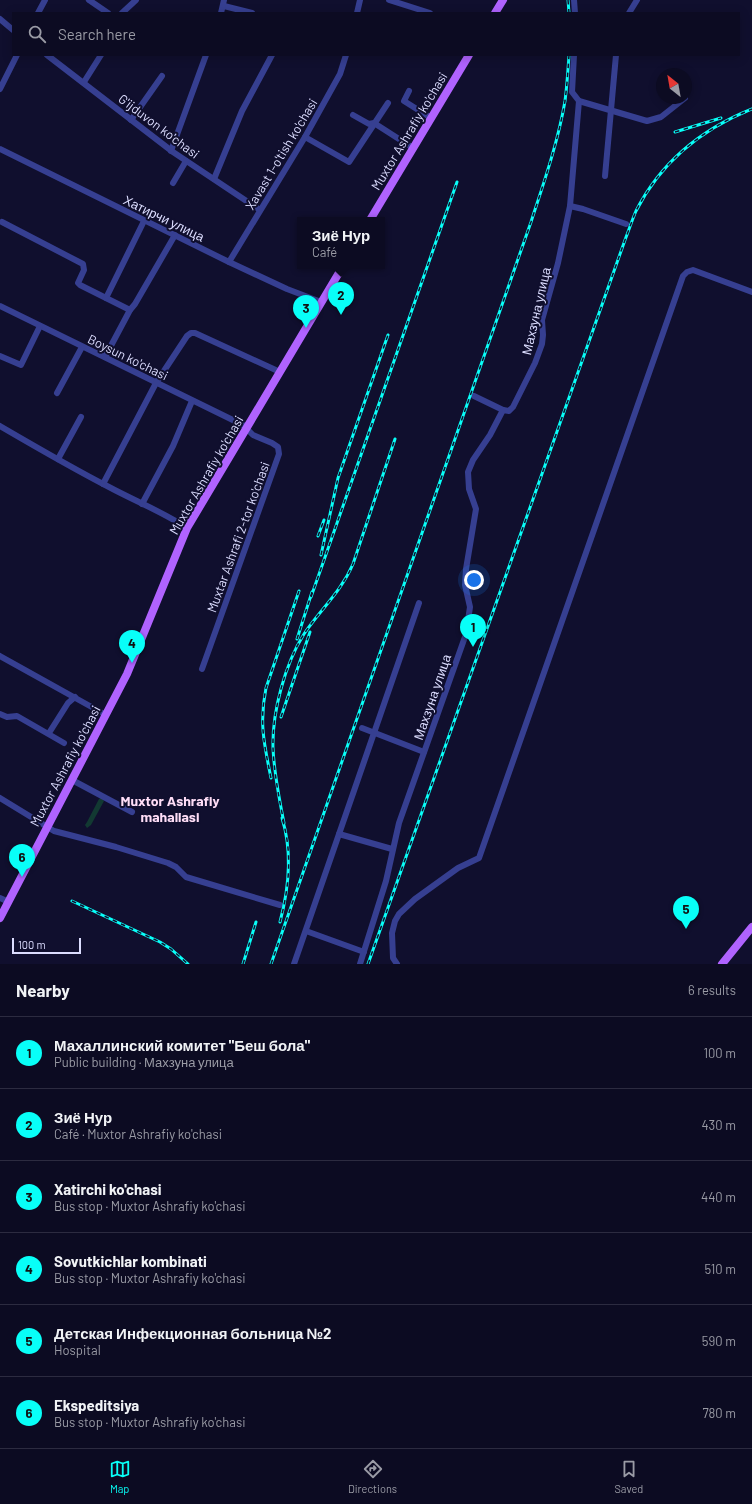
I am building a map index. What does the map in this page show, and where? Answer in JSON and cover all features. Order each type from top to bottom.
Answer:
[{"type":"main road","points":[[496,12],[503,0]]},
{"type":"main road","name":"Muxtor Ashrafiy ko'chasi","points":[[372,217],[468,56]]},
{"type":"main road","name":"Muxtor Ashrafiy ko'chasi","points":[[0,918],[127,674],[187,528],[341,269]]},
{"type":"main road","points":[[722,964],[752,927]]},
{"type":"main road","points":[[728,964],[752,934]]},
{"type":"street","points":[[39,12],[45,0]]},
{"type":"street","points":[[89,0],[107,12]]},
{"type":"street","points":[[123,12],[136,0]]},
{"type":"street","points":[[357,12],[360,0]]},
{"type":"street","points":[[392,0],[427,12]]},
{"type":"street","points":[[574,0],[574,12]]},
{"type":"street","points":[[630,12],[637,0]]},
{"type":"street","points":[[224,3],[249,12]]},
{"type":"street","points":[[0,19],[12,29]]},
{"type":"street","points":[[0,87],[16,56]]},
{"type":"street","name":"G'ijduvon ko'chasi","points":[[48,56],[84,82],[171,151],[260,210]]},
{"type":"street","points":[[84,82],[101,56]]},
{"type":"street","points":[[171,151],[206,56]]},
{"type":"street","points":[[214,179],[242,111],[271,56]]},
{"type":"street","name":"Xavast 1-o'tish ko'chasi","points":[[229,262],[305,137],[340,74],[346,56]]},
{"type":"street","name":"Махзуна улица","points":[[360,964],[386,881],[399,823],[466,634],[470,607],[465,585],[466,570],[476,509],[469,489],[468,472],[473,460],[490,435],[503,410],[509,411],[513,407],[540,351],[543,335],[542,320],[558,263],[570,206],[579,101],[572,92],[574,56]]},
{"type":"street","points":[[605,176],[616,56]]},
{"type":"street","points":[[132,120],[162,76]]},
{"type":"street","points":[[409,91],[404,101],[431,118]]},
{"type":"street","points":[[579,101],[647,121],[651,121],[667,114],[678,104]]},
{"type":"street","points":[[305,137],[349,162],[388,103]]},
{"type":"street","points":[[353,115],[369,124],[374,123],[414,148]]},
{"type":"street","name":"Хатирчи улица","points":[[0,149],[229,262],[287,289],[321,302]]},
{"type":"street","points":[[173,183],[186,161]]},
{"type":"street","points":[[570,206],[626,224]]},
{"type":"street","points":[[106,298],[144,221]]},
{"type":"street","points":[[2,222],[83,264],[84,270],[78,282],[80,285],[130,310]]},
{"type":"street","points":[[105,357],[130,310],[135,304],[175,235]]},
{"type":"street","points":[[397,964],[394,958],[392,932],[394,921],[398,914],[415,899],[458,868],[479,858],[683,276],[687,272],[693,270],[752,292]]},
{"type":"street","name":"Boysun ko'chasi","points":[[0,306],[243,425],[246,428]]},
{"type":"street","points":[[0,356],[21,365],[40,326]]},
{"type":"street","points":[[103,484],[156,383],[187,336],[191,333],[195,333],[280,372]]},
{"type":"street","points":[[58,393],[82,347]]},
{"type":"street","points":[[474,396],[503,410]]},
{"type":"street","points":[[142,504],[173,446],[192,401]]},
{"type":"street","points":[[58,459],[81,417]]},
{"type":"street","points":[[0,426],[103,484],[171,517],[187,528]]},
{"type":"street","name":"Muxtar Ashrafi 2-tor ko'chasi","points":[[202,669],[279,454],[276,444],[253,435],[246,428]]},
{"type":"street","points":[[294,964],[373,733],[420,603]]},
{"type":"street","points":[[0,656],[106,715]]},
{"type":"street","points":[[49,733],[68,703],[75,697]]},
{"type":"street","points":[[0,714],[6,717],[17,716],[64,743]]},
{"type":"street","points":[[362,728],[424,752]]},
{"type":"street","points":[[72,780],[132,812]]},
{"type":"street","points":[[0,798],[54,831],[116,847],[168,863],[176,867],[186,877],[280,904]]},
{"type":"street","points":[[339,834],[392,849]]},
{"type":"street","points":[[0,898],[9,902]]},
{"type":"street","points":[[306,931],[364,952]]},
{"type":"green space","points":[[101,798],[104,801],[91,825],[87,828],[85,825],[99,799]]},
{"type":"railway","points":[[568,0],[569,12]]},
{"type":"railway","points":[[271,964],[531,222],[559,132],[566,95],[569,56]]},
{"type":"railway","points":[[368,964],[636,211],[646,193],[658,177],[685,149],[716,126],[752,109]]},
{"type":"railway","points":[[675,132],[721,118]]},
{"type":"railway","points":[[311,597],[457,182]]},
{"type":"railway","points":[[321,555],[338,478],[388,335]]},
{"type":"railway","points":[[284,823],[273,748],[273,734],[277,704],[281,689],[297,646],[310,625],[343,583],[353,564],[395,439]]},
{"type":"railway","points":[[318,536],[324,520]]},
{"type":"railway","points":[[271,778],[263,733],[264,700],[266,688],[299,591]]},
{"type":"railway","points":[[297,639],[312,592]]},
{"type":"railway","points":[[281,717],[310,632]]},
{"type":"railway","points":[[280,922],[286,896],[289,857],[288,844],[282,818]]},
{"type":"railway","points":[[72,901],[160,942],[171,949],[188,964]]},
{"type":"railway","points":[[243,964],[256,922]]},
{"type":"place","name":"Зиё Нур","points":[[341,315]]},
{"type":"place","name":"Xatirchi ko'chasi","points":[[306,328]]},
{"type":"place","name":"Махаллинский комитет \"Беш бола\"","points":[[473,647]]},
{"type":"place","name":"Sovutkichlar kombinati","points":[[132,663]]},
{"type":"place","name":"Ekspeditsiya","points":[[22,877]]},
{"type":"place","name":"Детская Инфекционная больница №2","points":[[686,929]]},
{"type":"district","name":"Muxtor Ashrafiy mahallasi","points":[[170,810]]}]
